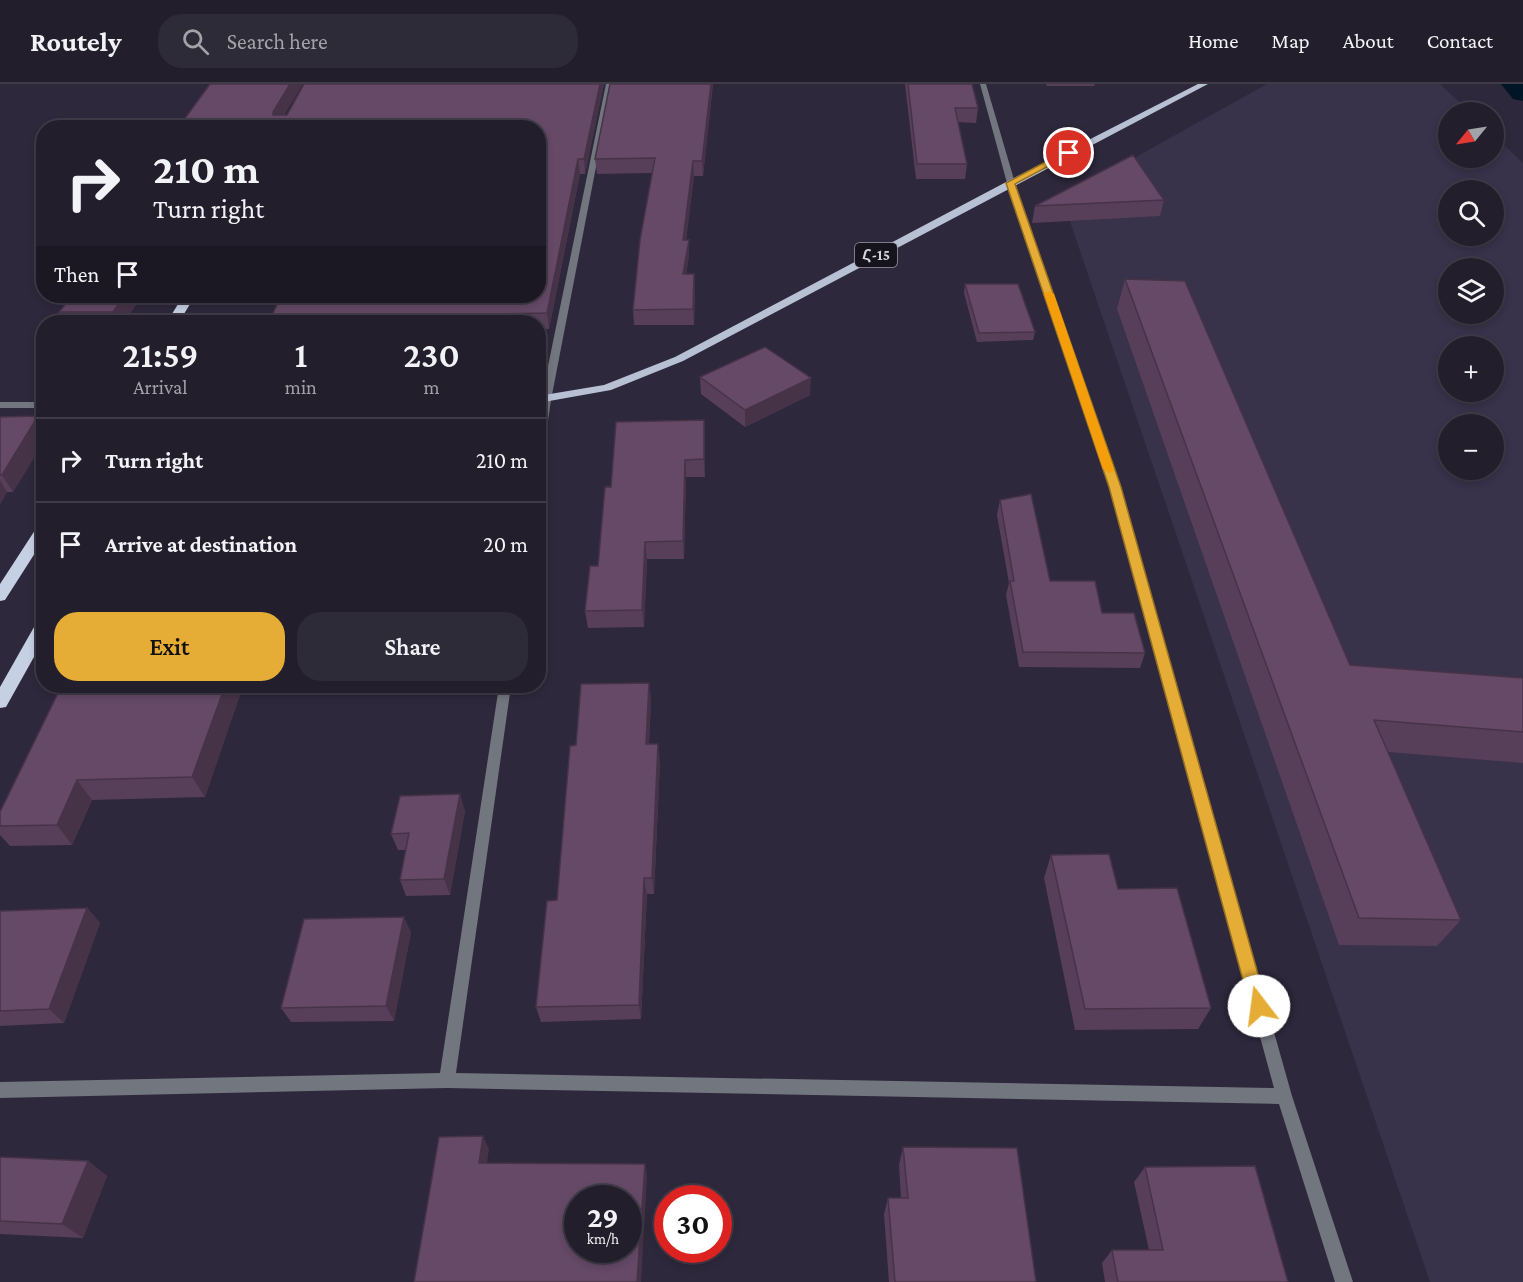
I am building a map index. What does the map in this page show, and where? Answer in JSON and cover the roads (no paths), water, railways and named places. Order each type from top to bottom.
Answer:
[{"type":"highway","points":[[0,596],[36,540]]},
{"type":"highway","points":[[0,702],[36,638]]},
{"type":"main road","name":"Հ-15","points":[[546,399],[607,388],[679,359],[1011,183],[1204,84]]},
{"type":"street","points":[[546,381],[609,84]]},
{"type":"street","points":[[983,84],[1011,183],[1115,487],[1284,1096],[1344,1282]]},
{"type":"street","points":[[0,405],[36,405]]},
{"type":"street","points":[[447,1080],[504,693]]},
{"type":"street","points":[[0,1090],[447,1080],[1284,1096]]},
{"type":"waterway","points":[[1514,84],[1523,93]]}]
